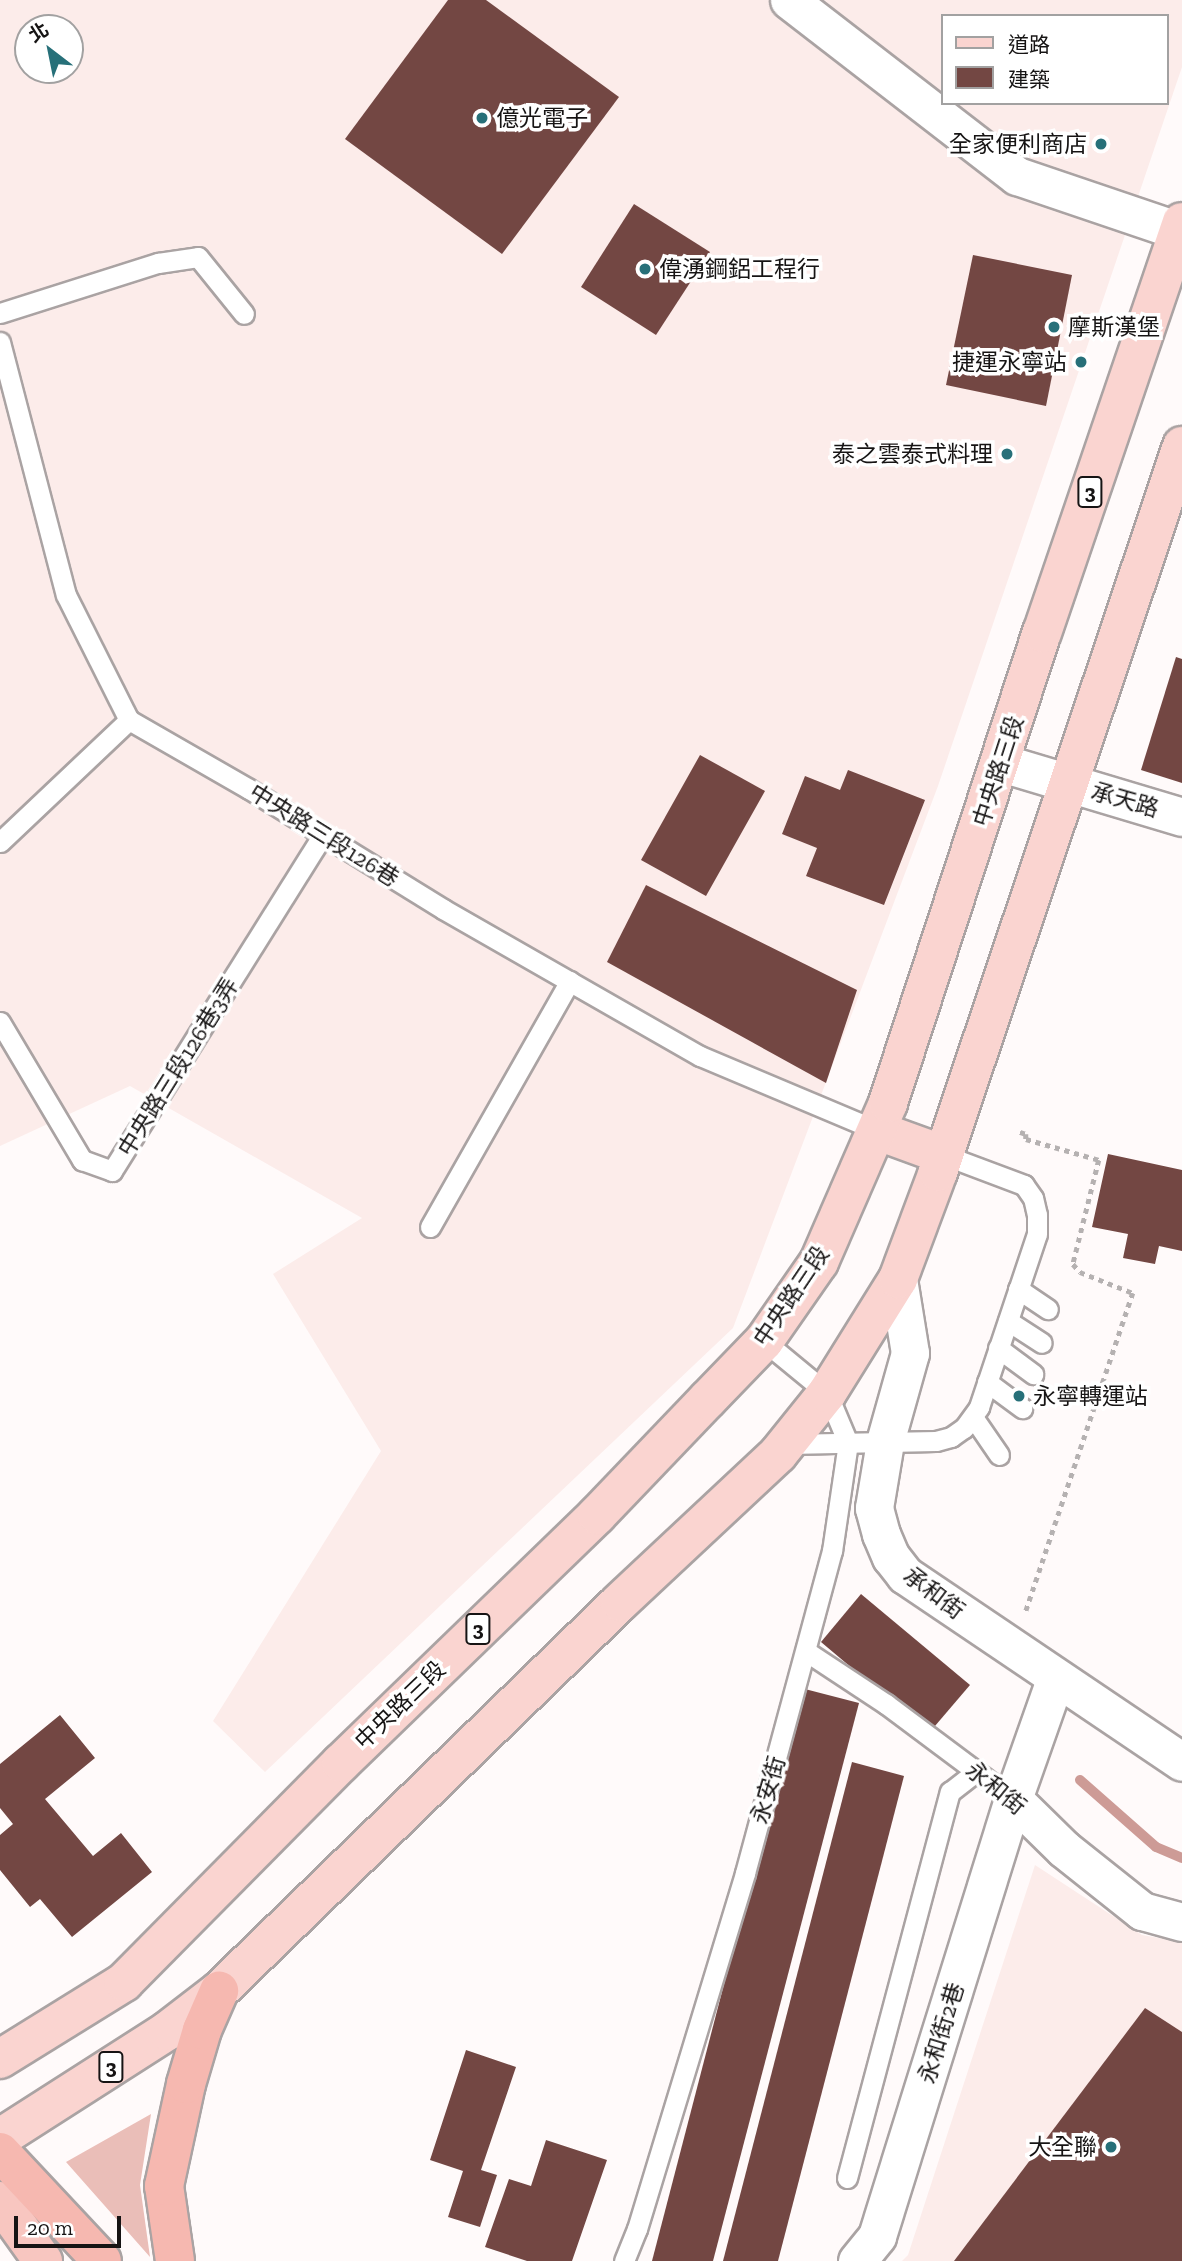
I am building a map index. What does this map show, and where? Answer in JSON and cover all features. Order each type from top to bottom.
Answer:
[{"type":"highway","points":[[175,2261],[164,2186],[186,2084],[202,2030],[219,1991]]},
{"type":"highway","points":[[0,2152],[102,2261]]},
{"type":"highway","points":[[0,2201],[43,2261]]},
{"type":"main road","name":"中央路三段","points":[[0,2059],[124,1982],[341,1763],[597,1514],[764,1341],[818,1262],[878,1131],[1002,763],[1042,634],[1181,228]]},
{"type":"main road","name":"3","points":[[0,2138],[167,2031],[219,1991],[787,1444],[827,1393],[898,1279],[944,1155],[1182,446]]},
{"type":"main road","points":[[878,1131],[944,1155]]},
{"type":"street","points":[[789,0],[1017,176],[1181,228]]},
{"type":"street","name":"承天路","points":[[1002,763],[1182,817]]},
{"type":"street","name":"承和街","points":[[898,1279],[910,1353],[885,1442],[874,1508],[891,1557],[905,1576],[1055,1680],[1182,1762]]},
{"type":"street","name":"永和街2巷","points":[[857,2261],[877,2235],[1013,1799],[1055,1680]]},
{"type":"street","name":"永和街","points":[[1013,1799],[1064,1849],[1142,1911],[1182,1922]]},
{"type":"lane","points":[[0,313],[158,263],[198,257],[244,314]]},
{"type":"lane","points":[[0,342],[66,595],[129,720],[0,842]]},
{"type":"lane","name":"中央路三段126巷","points":[[129,720],[443,909],[700,1056],[878,1131]]},
{"type":"lane","name":"中央路三段126巷3弄","points":[[0,1022],[82,1160],[112,1171],[323,835]]},
{"type":"lane","points":[[430,1227],[570,981]]},
{"type":"lane","points":[[787,1444],[936,1441],[951,1437],[973,1417],[1037,1234],[1034,1198],[1024,1185],[944,1155]]},
{"type":"lane","points":[[1018,1289],[1048,1310]]},
{"type":"lane","points":[[1008,1321],[1042,1343]]},
{"type":"lane","points":[[764,1341],[827,1393],[848,1443]]},
{"type":"lane","points":[[998,1348],[1033,1374]]},
{"type":"lane","points":[[987,1382],[1022,1408]]},
{"type":"lane","points":[[973,1417],[999,1455]]},
{"type":"lane","name":"永安街","points":[[624,2261],[637,2229],[745,1873],[807,1652],[832,1551],[848,1443]]},
{"type":"lane","name":"永和街","points":[[807,1652],[1013,1799]]},
{"type":"lane","points":[[847,2178],[950,1792],[977,1771]]},
{"type":"path","points":[[1020,1132],[1026,1134],[1026,1141],[1099,1160],[1073,1264],[1080,1272],[1133,1293],[1023,1618]]},
{"type":"shaded area","points":[[0,0],[1182,0],[1182,67],[938,786],[733,1328],[265,1772],[213,1721],[381,1451],[273,1274],[362,1218],[130,1086],[0,1146]]},
{"type":"shaded area","name":"大全聯","points":[[1035,1865],[1142,1935],[1182,1942],[1182,2261],[902,2261],[908,2255]]},
{"type":"shaded area","points":[[151,2114],[140,2185],[150,2257],[66,2162]]},
{"type":"building","name":"億光電子","points":[[448,0],[486,0],[619,97],[502,254],[345,139]]},
{"type":"building","name":"偉湧鋼鋁工程行","points":[[634,204],[710,252],[656,335],[581,287]]},
{"type":"building","points":[[973,255],[1072,275],[1046,406],[946,385]]},
{"type":"building","points":[[1176,657],[1182,659],[1182,783],[1141,770]]},
{"type":"building","points":[[700,755],[765,791],[706,896],[641,860]]},
{"type":"building","points":[[848,770],[925,800],[884,905],[806,876],[817,848],[782,834],[805,776],[840,790]]},
{"type":"building","points":[[646,885],[857,990],[826,1083],[607,962]]},
{"type":"building","points":[[1108,1154],[1182,1170],[1182,1251],[1159,1246],[1155,1264],[1123,1258],[1128,1234],[1092,1227]]},
{"type":"building","points":[[861,1594],[970,1685],[929,1733],[821,1642]]},
{"type":"building","points":[[801,1688],[859,1703],[713,2261],[652,2261]]},
{"type":"building","points":[[60,1715],[95,1758],[45,1799],[93,1856],[121,1833],[152,1872],[72,1937],[40,1899],[30,1907],[0,1870],[0,1835],[13,1824],[0,1808],[0,1764]]},
{"type":"building","points":[[852,1762],[904,1776],[778,2261],[723,2261]]},
{"type":"building","name":"大全聯","points":[[1145,2008],[1182,2032],[1182,2261],[954,2261]]},
{"type":"building","points":[[466,2050],[516,2067],[481,2170],[497,2175],[480,2227],[448,2217],[463,2171],[430,2160]]},
{"type":"building","points":[[546,2140],[607,2160],[572,2261],[527,2261],[485,2247],[509,2179],[531,2186]]},
{"type":"waterway","points":[[1080,1780],[1156,1847],[1182,1858]]},
{"type":"place","name":"億光電子","points":[[482,118]]},
{"type":"place","name":"全家便利商店","points":[[1101,144]]},
{"type":"place","name":"偉湧鋼鋁工程行","points":[[645,269]]},
{"type":"place","name":"摩斯漢堡","points":[[1054,327]]},
{"type":"place","name":"捷運永寧站","points":[[1081,362]]},
{"type":"place","name":"泰之雲泰式料理","points":[[1007,454]]},
{"type":"place","name":"永寧轉運站","points":[[1019,1396]]},
{"type":"place","name":"大全聯","points":[[1111,2147]]}]
